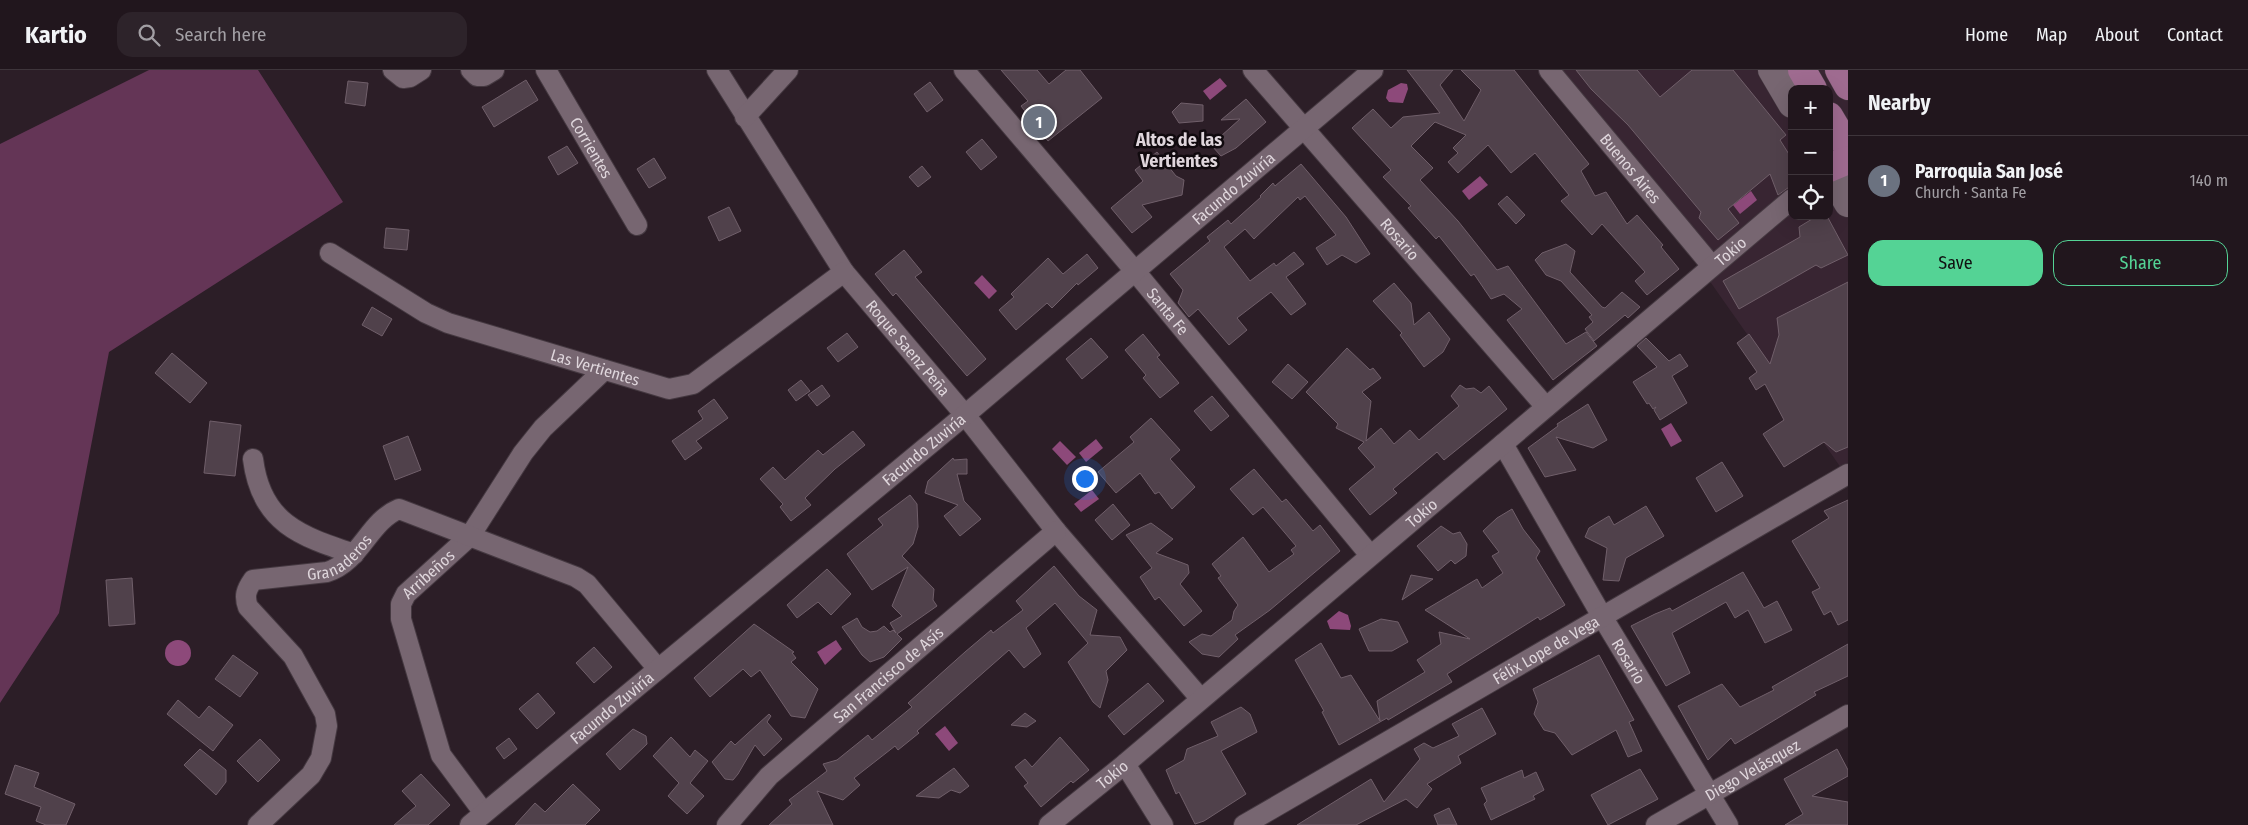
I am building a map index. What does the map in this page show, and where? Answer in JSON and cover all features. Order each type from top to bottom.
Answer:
[{"type":"main road","points":[[1772,70],[1788,97]]},
{"type":"main road","points":[[1802,70],[1811,85]]},
{"type":"main road","points":[[1839,70],[1848,86]]},
{"type":"main road","points":[[1833,123],[1848,148]]},
{"type":"main road","points":[[1833,167],[1848,160]]},
{"type":"main road","points":[[1832,175],[1848,203]]},
{"type":"street","points":[[471,70],[477,76],[484,76],[494,70]]},
{"type":"street","name":"Corrientes","points":[[546,70],[638,225]]},
{"type":"street","name":"Roque Saenz Peña","points":[[717,70],[844,272],[965,415],[1056,530],[1200,698]]},
{"type":"street","points":[[745,117],[788,70]]},
{"type":"street","name":"Santa Fe","points":[[964,70],[1134,270],[1370,556]]},
{"type":"street","name":"Rosario","points":[[1253,70],[1303,130],[1546,407]]},
{"type":"street","name":"Facundo Zuviría","points":[[477,819],[965,415],[1134,270],[1373,70]]},
{"type":"street","name":"Buenos Aires","points":[[1549,70],[1712,266]]},
{"type":"street","name":"Tokio","points":[[1049,825],[1125,764],[1200,698],[1788,202]]},
{"type":"street","name":"Las Vertientes","points":[[330,253],[426,313],[448,323],[670,389],[693,384],[844,272]]},
{"type":"street","name":"Arribeños","points":[[477,819],[441,756],[401,620],[401,604],[406,594],[470,536],[524,453],[543,428],[604,370]]},
{"type":"street","name":"Rosario","points":[[1503,444],[1603,618],[1728,825]]},
{"type":"street","points":[[253,459],[261,493],[276,516],[292,530],[354,554]]},
{"type":"street","name":"Félix Lope de Vega","points":[[1244,825],[1848,474]]},
{"type":"street","name":"Granaderos","points":[[258,825],[311,775],[321,758],[327,726],[325,714],[293,656],[248,607],[244,598],[247,588],[253,580],[327,572],[339,568],[354,554],[389,513],[399,508],[587,584],[658,669]]},
{"type":"street","name":"San Francisco de Asís","points":[[727,825],[769,776],[1056,530]]},
{"type":"street","name":"Diego Velásquez","points":[[1656,825],[1848,715]]},
{"type":"street","points":[[1125,764],[1163,825]]},
{"type":"shaded area","points":[[149,70],[258,70],[343,202],[109,352],[59,613],[0,703],[0,144]]},
{"type":"shaded area","points":[[1561,70],[1848,70],[1848,478]]},
{"type":"shaded area","points":[[1220,78],[1227,86],[1210,100],[1203,91]]},
{"type":"shaded area","points":[[1401,83],[1407,84],[1408,89],[1403,103],[1389,102],[1386,98],[1388,90]]},
{"type":"shaded area","points":[[1480,176],[1488,185],[1469,200],[1462,191]]},
{"type":"shaded area","points":[[1751,191],[1757,200],[1740,214],[1733,205]]},
{"type":"shaded area","points":[[982,275],[997,291],[989,299],[974,283]]},
{"type":"shaded area","points":[[1671,423],[1682,441],[1671,447],[1661,429]]},
{"type":"shaded area","points":[[1096,439],[1103,448],[1086,462],[1079,453]]},
{"type":"shaded area","points":[[1060,441],[1076,457],[1067,465],[1052,449]]},
{"type":"shaded area","points":[[1092,490],[1099,499],[1081,512],[1074,504]]},
{"type":"shaded area","points":[[1339,611],[1348,615],[1351,626],[1350,630],[1330,629],[1327,621]]},
{"type":"shaded area","points":[[178,640],[187,644],[191,653],[187,662],[178,666],[169,662],[165,653],[169,644]]},
{"type":"shaded area","points":[[836,640],[842,649],[825,665],[817,652]]},
{"type":"shaded area","points":[[945,726],[958,743],[949,751],[935,734]]},
{"type":"building","points":[[1001,70],[1037,70],[1049,84],[1066,70],[1080,70],[1102,98],[1048,141],[1021,106],[1028,101]]},
{"type":"building","points":[[1407,70],[1453,70],[1440,85],[1464,121],[1481,90],[1461,70],[1514,70],[1589,164],[1581,171],[1595,196],[1606,192],[1627,224],[1637,215],[1663,245],[1661,247],[1679,269],[1647,295],[1635,281],[1645,272],[1602,224],[1592,235],[1561,201],[1569,195],[1535,153],[1511,173],[1488,145],[1458,173],[1448,162],[1458,153],[1453,148],[1466,135],[1435,122],[1411,146],[1433,168],[1420,180],[1458,221],[1497,270],[1508,266],[1566,344],[1586,332],[1597,346],[1553,380],[1507,320],[1522,309],[1504,294],[1491,299],[1474,274],[1471,276],[1439,236],[1436,239],[1408,208],[1411,206],[1383,177],[1391,170],[1352,128],[1373,109],[1391,128],[1403,117],[1440,113]]},
{"type":"building","points":[[1576,70],[1637,70],[1660,97],[1692,70],[1733,70],[1786,135],[1780,140],[1788,153],[1788,188],[1778,195],[1770,174],[1728,209],[1739,223],[1718,240],[1699,218],[1701,212],[1628,125],[1591,89]]},
{"type":"building","points":[[526,80],[538,100],[494,127],[482,107]]},
{"type":"building","points":[[348,81],[368,83],[365,106],[345,103]]},
{"type":"building","points":[[930,82],[943,100],[927,112],[914,94]]},
{"type":"building","points":[[1246,99],[1266,122],[1236,148],[1221,156],[1211,145],[1240,119],[1221,120]]},
{"type":"building","points":[[1181,103],[1203,105],[1203,121],[1179,123],[1172,112]]},
{"type":"building","points":[[982,139],[997,157],[981,170],[966,152]]},
{"type":"building","points":[[567,146],[578,163],[558,175],[548,157]]},
{"type":"building","points":[[1157,152],[1176,176],[1184,180],[1182,195],[1142,205],[1152,217],[1132,233],[1111,208],[1143,181],[1135,170]]},
{"type":"building","points":[[654,158],[666,178],[649,188],[637,169]]},
{"type":"building","points":[[1301,164],[1346,217],[1370,254],[1356,263],[1342,255],[1327,265],[1316,248],[1336,235],[1305,196],[1300,200],[1298,197],[1254,239],[1245,229],[1224,247],[1250,281],[1274,263],[1276,266],[1294,252],[1304,264],[1286,277],[1306,304],[1291,315],[1271,292],[1237,318],[1247,330],[1229,345],[1198,309],[1189,317],[1178,303],[1183,290],[1170,274],[1210,241],[1207,237],[1228,220],[1231,224],[1261,197],[1273,183],[1275,186]]},
{"type":"building","points":[[922,166],[931,177],[918,187],[909,177]]},
{"type":"building","points":[[1507,196],[1525,215],[1516,224],[1498,204]]},
{"type":"building","points":[[729,207],[741,231],[719,241],[708,217]]},
{"type":"building","points":[[1810,220],[1829,220],[1848,255],[1821,268],[1816,265],[1739,309],[1723,281],[1800,237],[1799,227]]},
{"type":"building","points":[[386,228],[409,230],[407,250],[384,248]]},
{"type":"building","points":[[1566,244],[1575,251],[1570,272],[1602,307],[1605,308],[1622,292],[1640,307],[1628,318],[1625,315],[1594,341],[1585,329],[1593,322],[1589,317],[1592,315],[1561,281],[1546,275],[1535,260],[1542,253]]},
{"type":"building","points":[[904,250],[922,272],[915,277],[986,359],[967,376],[896,293],[893,296],[875,274]]},
{"type":"building","points":[[1087,254],[1098,268],[1078,285],[1077,283],[1052,308],[1047,303],[1016,330],[999,310],[1014,297],[1011,294],[1048,258],[1063,274]]},
{"type":"building","points":[[1848,282],[1848,447],[1836,452],[1824,442],[1784,467],[1763,434],[1784,420],[1765,384],[1756,390],[1749,378],[1757,372],[1737,343],[1749,334],[1770,364],[1779,335],[1777,318]]},
{"type":"building","points":[[1394,283],[1411,303],[1414,325],[1429,312],[1450,339],[1443,352],[1424,367],[1400,335],[1402,333],[1373,301]]},
{"type":"building","points":[[372,307],[392,319],[382,336],[362,325]]},
{"type":"building","points":[[847,333],[858,347],[838,362],[827,348]]},
{"type":"building","points":[[1143,334],[1160,355],[1157,357],[1179,383],[1160,398],[1143,378],[1146,375],[1125,350]]},
{"type":"building","points":[[1091,338],[1108,357],[1082,379],[1066,359]]},
{"type":"building","points":[[1646,338],[1669,361],[1680,354],[1688,366],[1672,376],[1687,403],[1660,420],[1654,410],[1656,407],[1653,409],[1649,403],[1647,404],[1633,382],[1657,367],[1637,346]]},
{"type":"building","points":[[1347,348],[1370,370],[1373,368],[1381,378],[1362,392],[1371,401],[1366,441],[1381,428],[1394,444],[1410,430],[1419,440],[1459,406],[1451,396],[1460,385],[1466,389],[1474,388],[1481,393],[1489,386],[1507,409],[1444,460],[1437,452],[1393,489],[1397,493],[1370,515],[1349,489],[1375,467],[1358,448],[1364,442],[1336,428],[1338,424],[1306,392]]},
{"type":"building","points":[[172,353],[207,383],[190,403],[155,373]]},
{"type":"building","points":[[1288,364],[1308,382],[1292,399],[1272,382]]},
{"type":"building","points":[[801,380],[810,391],[796,401],[788,390]]},
{"type":"building","points":[[822,385],[830,396],[817,406],[808,395]]},
{"type":"building","points":[[1212,396],[1229,416],[1211,431],[1194,411]]},
{"type":"building","points":[[714,399],[728,418],[696,441],[702,448],[685,460],[672,441],[703,419],[698,411]]},
{"type":"building","points":[[1588,404],[1607,440],[1593,448],[1556,437],[1576,470],[1545,477],[1528,448],[1558,426],[1557,424]]},
{"type":"building","points":[[1151,418],[1180,450],[1170,459],[1195,487],[1172,509],[1159,492],[1155,494],[1140,473],[1116,493],[1098,472],[1134,442],[1130,437]]},
{"type":"building","points":[[210,421],[241,425],[235,476],[204,473]]},
{"type":"building","points":[[853,431],[865,445],[835,469],[805,498],[811,505],[791,521],[780,507],[783,504],[760,479],[773,467],[785,480],[818,450],[823,455]]},
{"type":"building","points":[[408,436],[421,470],[395,480],[383,446]]},
{"type":"building","points":[[953,458],[954,460],[967,459],[967,474],[957,474],[964,501],[981,519],[960,536],[944,516],[958,505],[925,493],[928,481]]},
{"type":"building","points":[[1722,462],[1743,496],[1716,512],[1696,478]]},
{"type":"building","points":[[1254,469],[1282,502],[1286,499],[1313,531],[1320,525],[1340,551],[1270,610],[1235,635],[1238,639],[1219,657],[1202,654],[1189,642],[1202,634],[1211,636],[1232,620],[1238,605],[1218,578],[1221,576],[1212,564],[1243,537],[1269,572],[1294,554],[1291,550],[1296,546],[1263,507],[1253,515],[1230,489]]},
{"type":"building","points":[[910,495],[917,504],[918,527],[913,544],[902,556],[934,589],[933,600],[937,606],[897,634],[902,639],[884,657],[870,662],[862,655],[842,627],[857,618],[862,627],[870,632],[877,631],[884,626],[890,632],[893,630],[896,633],[890,623],[902,616],[892,606],[908,567],[872,590],[847,554],[883,525],[878,519]]},
{"type":"building","points":[[1848,500],[1848,620],[1838,625],[1831,611],[1824,615],[1812,592],[1820,588],[1792,541],[1829,518],[1824,511]]},
{"type":"building","points":[[1113,504],[1130,525],[1112,540],[1095,520]]},
{"type":"building","points":[[1646,506],[1664,536],[1626,558],[1619,581],[1603,580],[1607,548],[1585,537],[1589,528],[1609,516],[1614,525]]},
{"type":"building","points":[[1512,509],[1523,529],[1540,551],[1536,558],[1565,605],[1540,620],[1538,617],[1447,674],[1452,682],[1388,720],[1387,718],[1339,745],[1322,712],[1324,711],[1295,660],[1321,643],[1341,678],[1351,675],[1380,721],[1377,701],[1425,672],[1417,660],[1441,644],[1439,632],[1470,639],[1425,610],[1477,579],[1482,588],[1503,573],[1492,556],[1499,552],[1483,531],[1497,518]]},
{"type":"building","points":[[1151,523],[1173,539],[1156,553],[1188,565],[1189,573],[1180,584],[1202,611],[1184,626],[1159,597],[1155,600],[1140,577],[1152,568],[1126,535]]},
{"type":"building","points":[[1441,526],[1453,534],[1460,532],[1467,544],[1466,556],[1455,564],[1451,560],[1438,571],[1417,546]]},
{"type":"building","points":[[1054,566],[1079,596],[1097,610],[1090,635],[1120,637],[1127,650],[1106,671],[1108,680],[1100,708],[1093,702],[1068,662],[1088,643],[1055,603],[1026,628],[1041,654],[1024,668],[1009,650],[917,731],[919,733],[898,750],[895,746],[854,778],[860,785],[843,800],[817,791],[833,825],[769,825],[792,804],[789,800],[827,771],[823,764],[837,760],[868,735],[872,740],[912,707],[908,703],[965,652],[991,630],[993,633],[1023,610],[1016,601]]},
{"type":"building","points":[[827,569],[851,594],[831,615],[818,602],[797,618],[787,605]]},
{"type":"building","points":[[1743,572],[1764,608],[1777,601],[1792,630],[1765,643],[1748,610],[1735,618],[1726,602],[1672,633],[1690,673],[1666,686],[1631,626],[1670,608],[1672,611]]},
{"type":"building","points":[[1411,575],[1433,579],[1402,600]]},
{"type":"building","points":[[132,578],[135,624],[109,626],[106,580]]},
{"type":"building","points":[[1381,619],[1398,622],[1408,642],[1392,651],[1369,651],[1359,629]]},
{"type":"building","points":[[754,624],[794,652],[792,653],[796,658],[791,662],[818,689],[805,718],[791,716],[760,670],[751,677],[743,669],[710,697],[694,678]]},
{"type":"building","points":[[1848,644],[1848,676],[1814,692],[1816,695],[1735,744],[1731,738],[1708,760],[1678,706],[1722,684],[1740,707],[1774,690],[1772,687]]},
{"type":"building","points":[[594,647],[612,667],[594,683],[576,663]]},
{"type":"building","points":[[233,655],[258,673],[240,697],[215,679]]},
{"type":"building","points":[[1599,655],[1634,720],[1629,722],[1642,751],[1628,757],[1616,730],[1572,755],[1555,733],[1544,730],[1534,714],[1538,702],[1533,689]]},
{"type":"building","points":[[1148,683],[1164,701],[1124,735],[1108,716]]},
{"type":"building","points":[[538,693],[555,713],[537,729],[519,709]]},
{"type":"building","points":[[178,700],[199,718],[209,706],[233,725],[213,751],[167,714]]},
{"type":"building","points":[[1241,707],[1250,714],[1257,732],[1221,751],[1246,794],[1204,821],[1195,824],[1179,792],[1176,794],[1166,770],[1184,760],[1187,749],[1218,736],[1211,722]]},
{"type":"building","points":[[1482,708],[1496,734],[1458,756],[1461,763],[1427,784],[1432,789],[1417,808],[1406,799],[1356,825],[1297,825],[1371,779],[1384,802],[1420,759],[1414,749],[1424,743],[1433,748],[1459,736],[1452,724]]},
{"type":"building","points":[[1025,713],[1036,721],[1027,727],[1011,725]]},
{"type":"building","points":[[769,714],[771,716],[767,722],[782,739],[764,756],[755,745],[733,780],[725,779],[712,762],[731,741],[735,745]]},
{"type":"building","points":[[633,729],[646,736],[647,744],[620,770],[606,754]]},
{"type":"building","points":[[671,737],[690,757],[695,750],[708,761],[690,783],[704,796],[687,814],[668,796],[679,783],[653,756]]},
{"type":"building","points":[[1060,737],[1089,770],[1073,783],[1071,781],[1041,807],[1024,786],[1028,783],[1015,767],[1025,759],[1032,767]]},
{"type":"building","points":[[509,738],[517,749],[504,759],[496,748]]},
{"type":"building","points":[[260,739],[280,760],[258,782],[237,761]]},
{"type":"building","points":[[200,749],[226,770],[226,782],[216,795],[184,765]]},
{"type":"building","points":[[1837,749],[1848,770],[1848,776],[1812,796],[1848,802],[1848,825],[1785,825],[1803,814],[1784,779]]},
{"type":"building","points":[[15,765],[39,773],[34,787],[75,804],[66,825],[46,825],[36,821],[41,807],[5,794]]},
{"type":"building","points":[[954,768],[969,786],[960,793],[951,790],[939,798],[916,796]]},
{"type":"building","points":[[1640,769],[1658,799],[1608,825],[1591,795]]},
{"type":"building","points":[[1522,770],[1524,778],[1536,772],[1544,790],[1533,796],[1535,799],[1491,820],[1484,804],[1487,801],[1481,788]]},
{"type":"building","points":[[421,774],[450,805],[428,825],[394,825],[416,806],[402,791]]},
{"type":"building","points":[[573,784],[600,810],[585,825],[515,825],[535,803],[545,812]]},
{"type":"building","points":[[1449,808],[1457,825],[1438,825],[1434,815]]},
{"type":"place","name":"Parroquia San José","points":[[1039,122]]},
{"type":"district","name":"Altos de las Vertientes","points":[[1179,150]]}]
